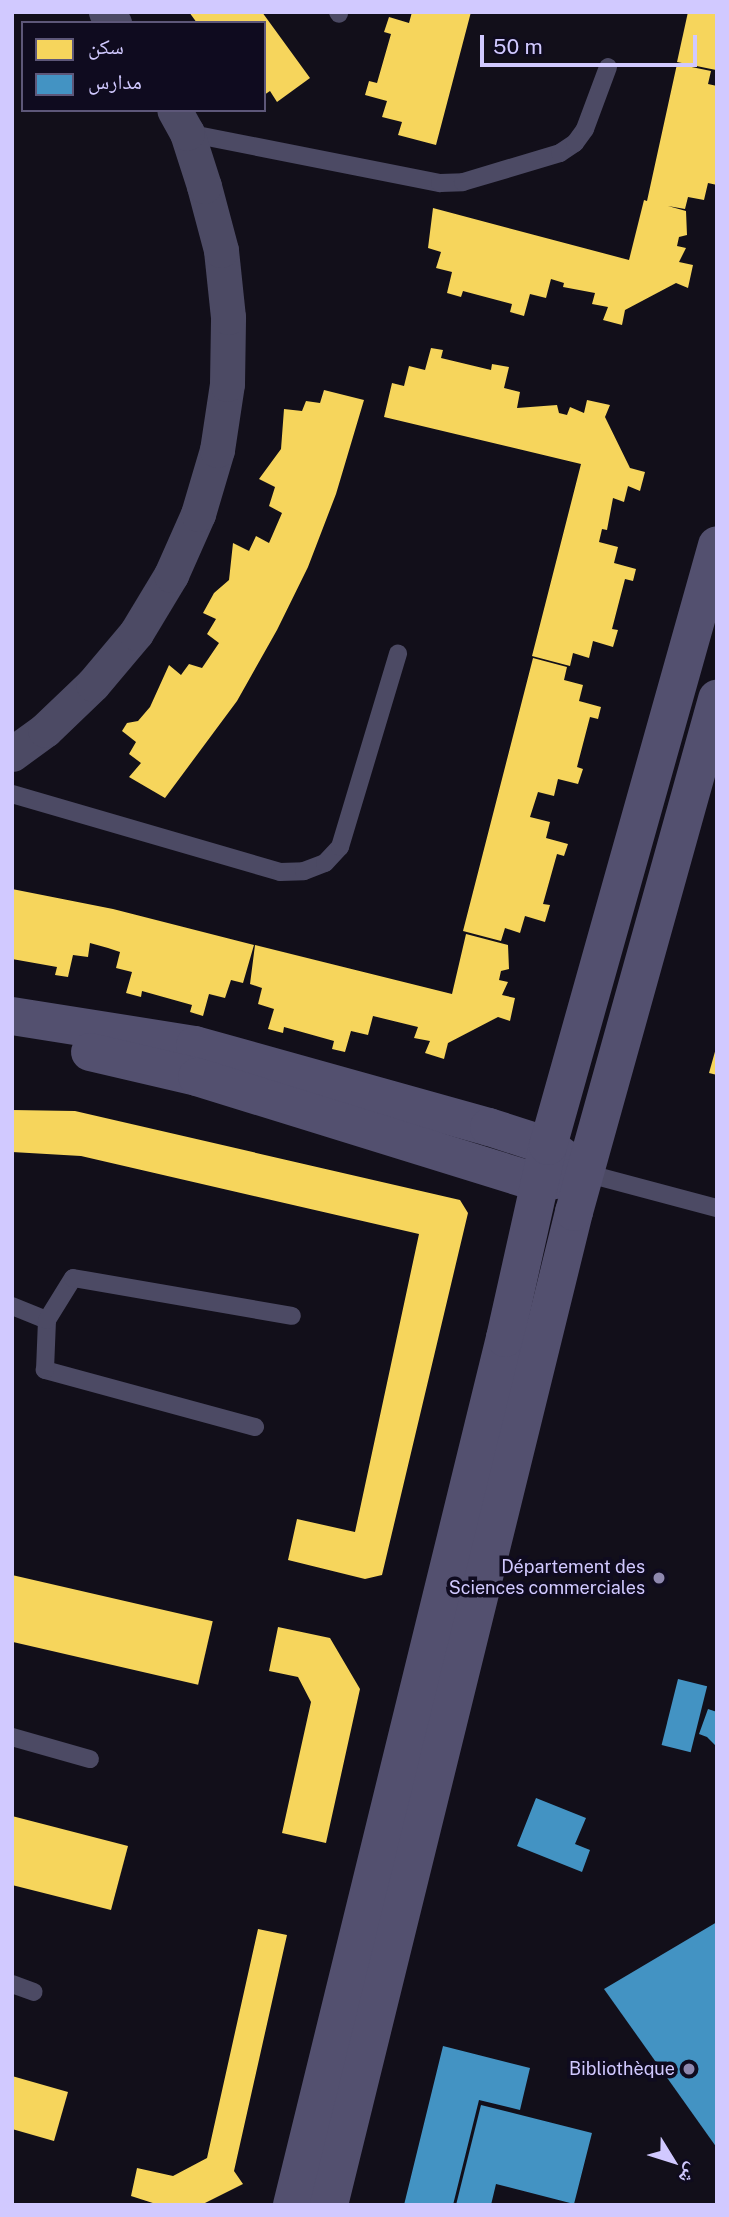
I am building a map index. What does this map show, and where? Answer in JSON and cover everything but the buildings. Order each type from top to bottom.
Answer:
[{"type":"main road","points":[[292,2205],[505,1338],[548,1146],[717,545]]},
{"type":"main road","points":[[329,2205],[585,1174],[717,699]]},
{"type":"main road","points":[[12,1016],[195,1045],[548,1146],[585,1174]]},
{"type":"main road","points":[[12,1040],[92,1052],[197,1077],[539,1183],[585,1174]]},
{"type":"street","points":[[12,754],[44,730],[93,684],[136,632],[170,575],[193,526],[217,450],[227,384],[228,317],[220,250],[181,122]]},
{"type":"lane","points":[[181,122],[440,183],[463,182],[560,153],[575,143],[585,129],[608,67]]},
{"type":"lane","points":[[12,794],[280,872],[304,871],[325,863],[340,847],[398,654]]},
{"type":"lane","points":[[585,1174],[717,1208]]},
{"type":"lane","points":[[256,1427],[45,1370],[47,1320],[73,1278],[292,1316]]},
{"type":"lane","points":[[12,1306],[47,1320]]},
{"type":"lane","points":[[12,1737],[90,1759]]},
{"type":"lane","points":[[12,1984],[34,1992]]},
{"type":"place","name":"Département des Sciences commerciales","points":[[659,1578]]},
{"type":"place","name":"Bibliothèque","points":[[689,2069]]}]
